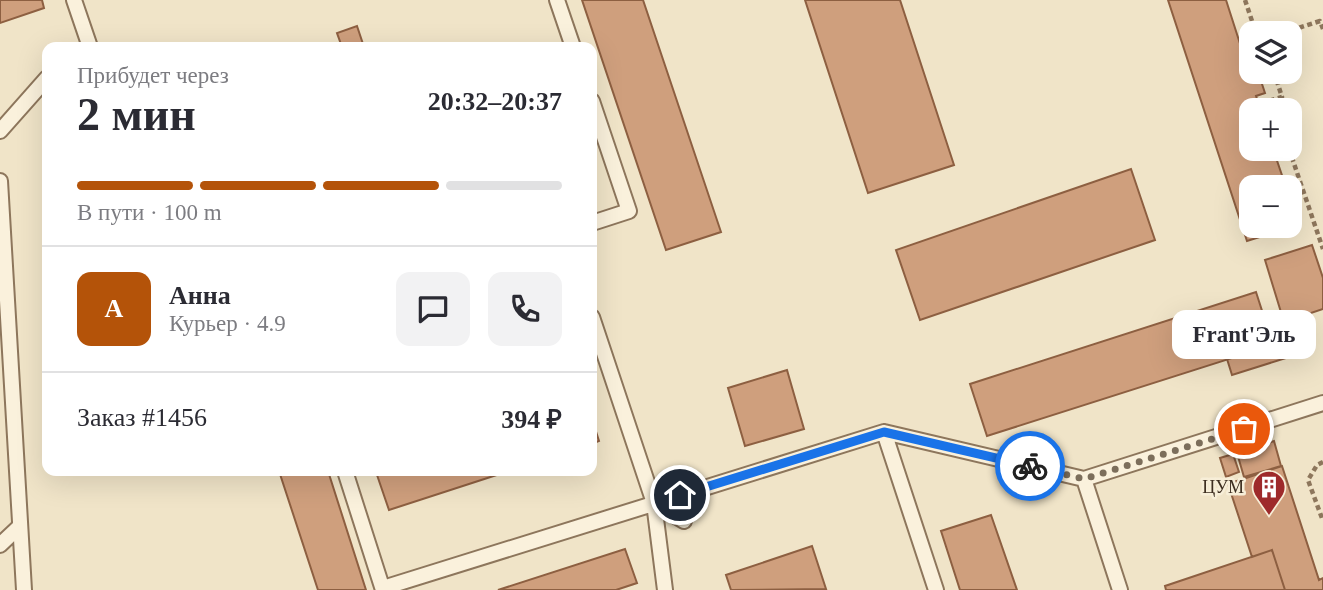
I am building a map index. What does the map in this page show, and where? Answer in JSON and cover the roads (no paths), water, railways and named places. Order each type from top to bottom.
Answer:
[{"type":"lane","points":[[75,0],[88,41]]},
{"type":"lane","points":[[557,0],[571,42]]},
{"type":"lane","points":[[0,131],[42,84]]},
{"type":"lane","points":[[597,116],[629,211],[597,221]]},
{"type":"lane","points":[[0,181],[5,343],[24,590]]},
{"type":"lane","points":[[598,361],[654,503],[665,590]]},
{"type":"lane","points":[[347,476],[383,589],[884,432],[1084,479],[1323,403]]},
{"type":"lane","points":[[884,432],[936,590]]},
{"type":"lane","points":[[1084,479],[1120,590]]},
{"type":"lane","points":[[654,503],[684,521]]},
{"type":"lane","points":[[0,545],[20,526]]},
{"type":"place","name":"Frant'Эль","points":[[1244,429]]},
{"type":"place","name":"ЦУМ","points":[[1269,517]]}]
